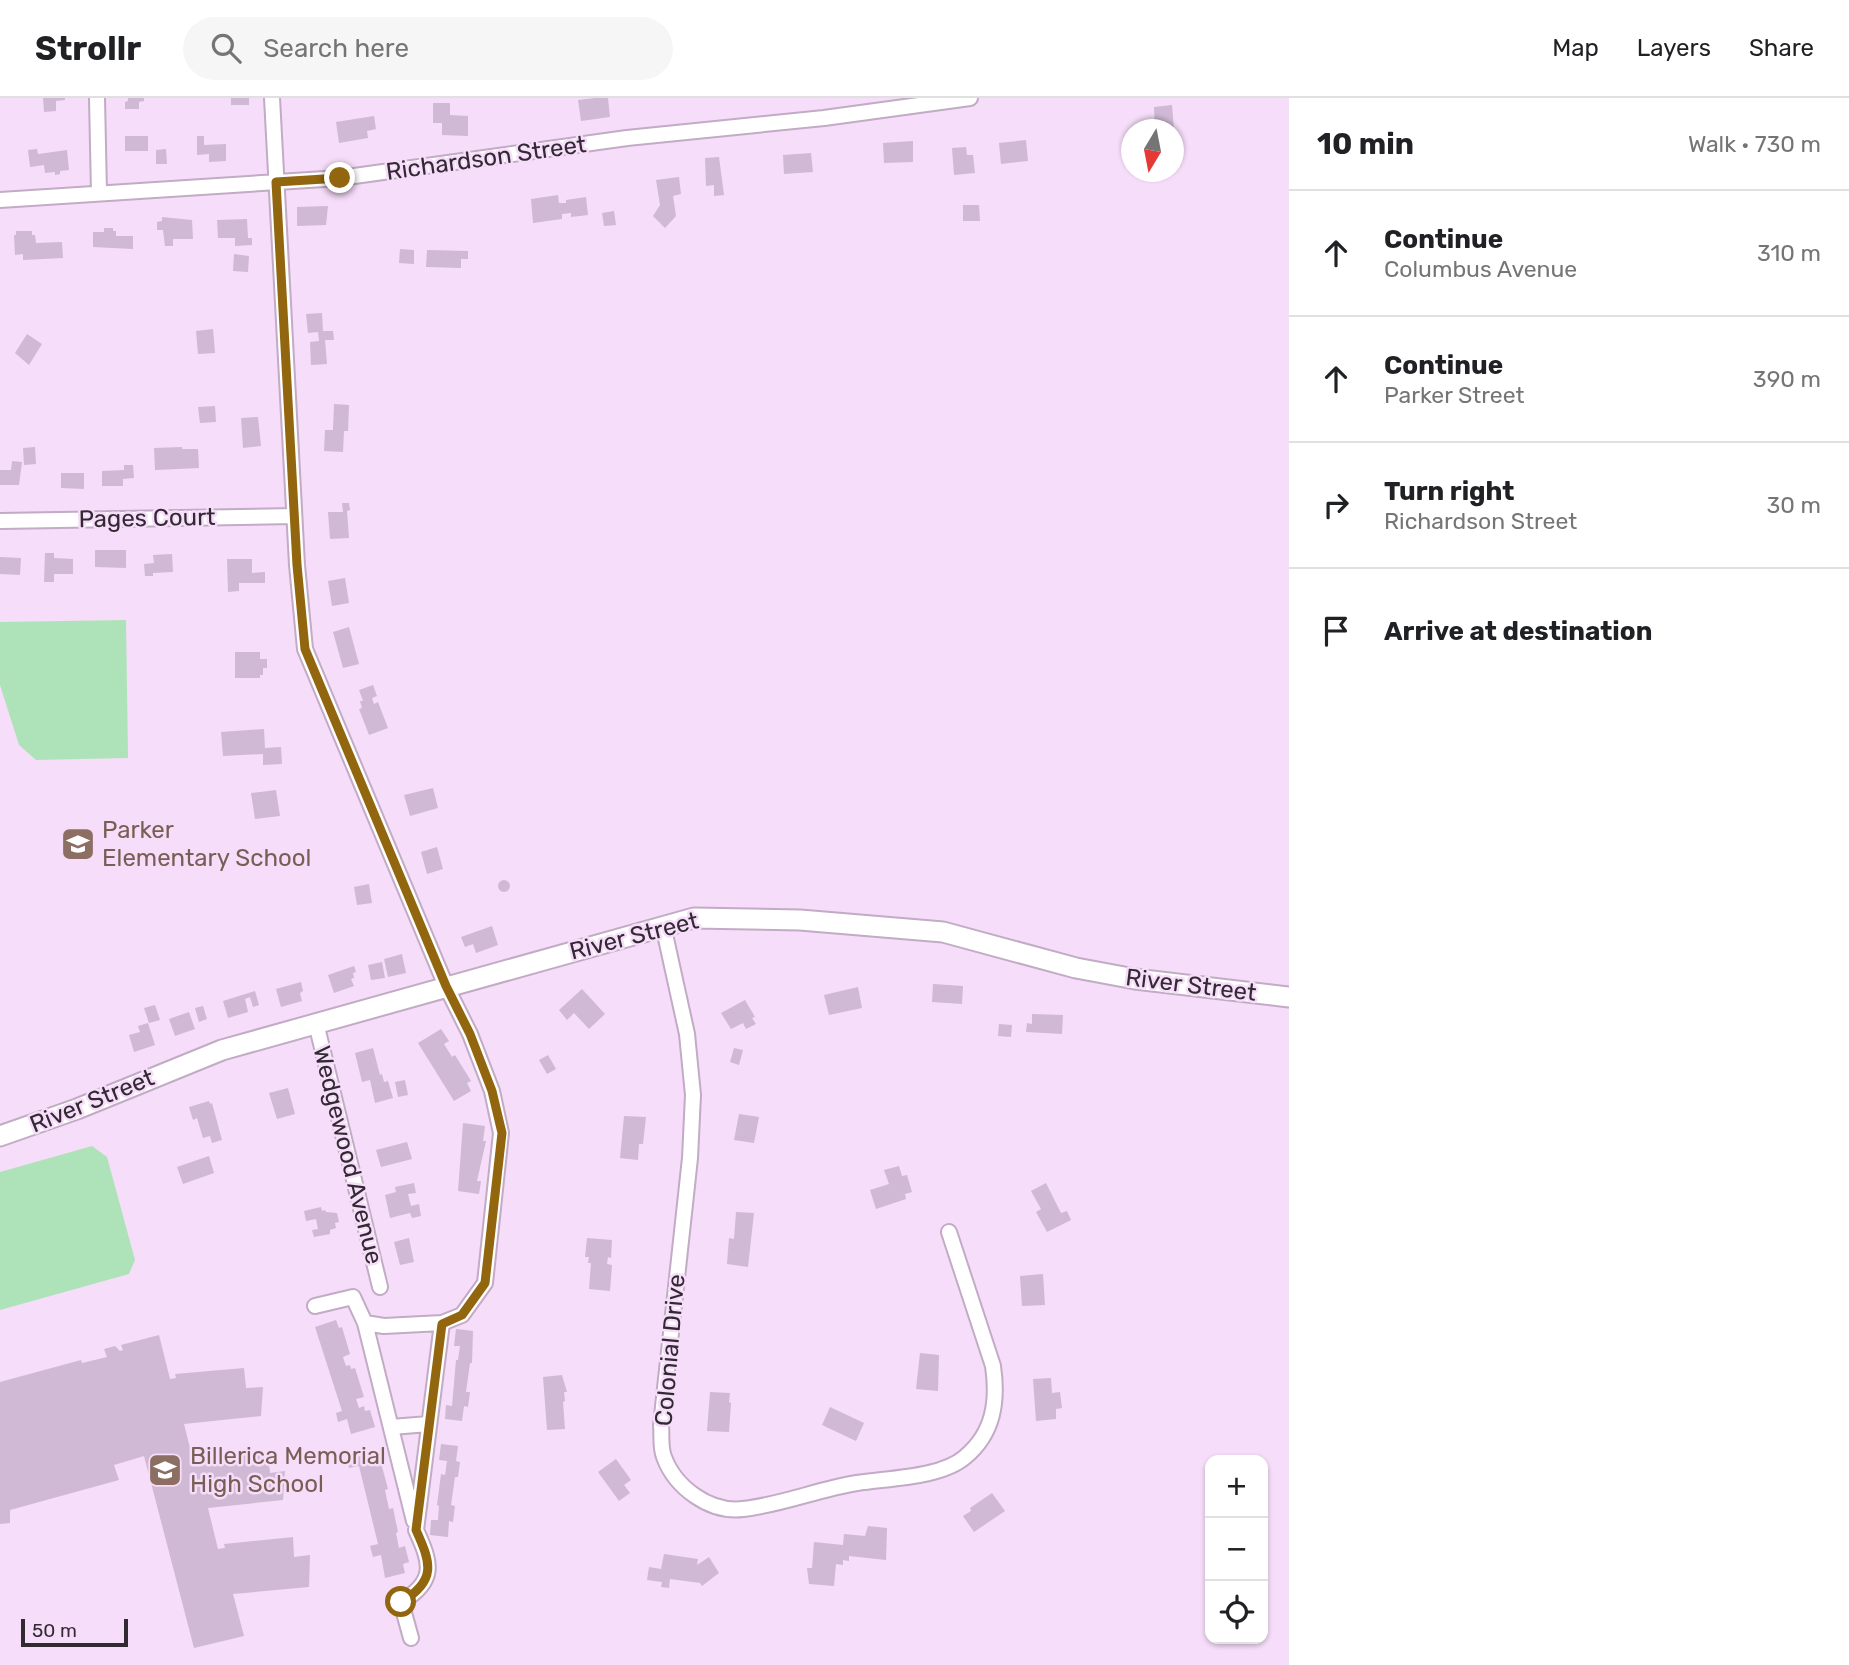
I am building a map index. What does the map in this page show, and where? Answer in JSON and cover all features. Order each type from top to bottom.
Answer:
[{"type":"main road","name":"River Street","points":[[0,1136],[77,1109],[222,1050],[694,918],[800,920],[943,932],[1076,968],[1135,979],[1289,997]]},
{"type":"street","points":[[97,98],[99,193]]},
{"type":"street","points":[[272,98],[294,516],[305,649],[446,986],[470,1034],[492,1091],[502,1133],[485,1283],[462,1315],[442,1324],[365,1324],[416,1530],[428,1556],[427,1577],[416,1593],[401,1602],[411,1639]]},
{"type":"street","name":"Richardson Street","points":[[0,201],[340,178],[627,138],[824,118],[970,98]]},
{"type":"street","name":"Pages Court","points":[[0,521],[294,516]]},
{"type":"street","name":"Colonial Drive","points":[[663,925],[687,1034],[694,1095],[690,1158],[661,1425],[663,1455],[683,1486],[700,1500],[740,1510],[816,1491],[939,1470],[963,1460],[978,1445],[991,1424],[996,1386],[993,1366],[949,1233]]},
{"type":"street","name":"Wedgewood Avenue","points":[[316,1023],[380,1287]]},
{"type":"street","name":"Wedgewood Avenue","points":[[315,1306],[353,1297],[365,1324]]},
{"type":"street","points":[[416,1530],[442,1324]]},
{"type":"street","points":[[391,1427],[429,1424]]},
{"type":"green space","points":[[126,620],[128,758],[36,760],[19,745],[0,685],[0,622]]},
{"type":"green space","points":[[92,1146],[107,1157],[135,1260],[129,1274],[0,1310],[0,1172]]},
{"type":"building","points":[[43,98],[65,100],[56,101],[56,111],[44,112]]},
{"type":"building","points":[[128,98],[144,98],[144,101],[139,102],[139,109],[125,109]]},
{"type":"building","points":[[231,98],[249,98],[249,105],[231,105]]},
{"type":"building","points":[[608,98],[610,117],[581,121],[578,100]]},
{"type":"building","points":[[433,103],[450,103],[450,115],[468,116],[468,136],[442,135],[442,123],[433,123]]},
{"type":"building","points":[[1172,105],[1173,119],[1155,119],[1154,107]]},
{"type":"building","points":[[374,116],[376,129],[367,131],[368,138],[339,143],[336,122]]},
{"type":"building","points":[[125,136],[148,136],[148,151],[125,151]]},
{"type":"building","points":[[197,136],[204,136],[204,145],[226,144],[226,161],[209,162],[209,154],[197,155]]},
{"type":"building","points":[[1026,140],[1028,161],[1001,164],[999,143]]},
{"type":"building","points":[[913,141],[913,162],[884,163],[883,143]]},
{"type":"building","points":[[966,147],[967,155],[973,155],[975,173],[954,175],[952,148]]},
{"type":"building","points":[[37,149],[38,154],[67,150],[69,170],[55,175],[55,172],[45,173],[44,165],[30,167],[28,150]]},
{"type":"building","points":[[166,149],[167,164],[156,164],[156,150]]},
{"type":"building","points":[[811,153],[813,172],[784,174],[783,155]]},
{"type":"building","points":[[719,157],[724,195],[714,196],[714,185],[706,186],[705,158]]},
{"type":"building","points":[[679,177],[681,194],[673,196],[676,216],[665,228],[653,216],[660,205],[656,180]]},
{"type":"building","points":[[558,195],[559,203],[586,197],[588,215],[571,217],[571,213],[562,214],[562,219],[533,223],[531,199]]},
{"type":"building","points":[[963,205],[979,205],[980,221],[963,221]]},
{"type":"building","points":[[328,206],[326,225],[297,226],[297,207]]},
{"type":"building","points":[[614,211],[616,225],[604,226],[602,213]]},
{"type":"building","points":[[162,217],[192,220],[193,239],[173,239],[173,246],[165,246],[163,230],[157,230],[157,222],[162,221]]},
{"type":"building","points":[[247,219],[248,238],[252,238],[252,245],[235,246],[235,238],[218,238],[217,220]]},
{"type":"building","points":[[104,228],[113,228],[116,236],[133,236],[133,249],[93,247],[93,232],[104,232]]},
{"type":"building","points":[[16,231],[32,231],[36,243],[62,242],[63,258],[23,260],[23,254],[15,255]]},
{"type":"building","points":[[400,249],[414,250],[414,264],[399,263]]},
{"type":"building","points":[[427,250],[468,251],[468,259],[461,259],[461,268],[426,267]]},
{"type":"building","points":[[234,254],[249,256],[248,272],[233,271]]},
{"type":"building","points":[[322,313],[323,331],[333,331],[334,340],[325,340],[327,364],[311,365],[310,342],[319,341],[318,332],[308,333],[306,314]]},
{"type":"building","points":[[213,329],[215,353],[198,354],[196,331]]},
{"type":"building","points":[[27,334],[42,344],[29,365],[15,353]]},
{"type":"building","points":[[334,404],[349,405],[348,431],[344,431],[343,452],[324,451],[325,430],[333,430]]},
{"type":"building","points":[[215,406],[216,422],[200,423],[198,407]]},
{"type":"building","points":[[258,417],[261,446],[243,448],[241,418]]},
{"type":"building","points":[[35,447],[36,464],[24,465],[23,448]]},
{"type":"building","points":[[154,448],[198,449],[199,468],[155,470]]},
{"type":"building","points":[[12,461],[22,462],[19,485],[0,485],[0,470],[11,470]]},
{"type":"building","points":[[124,465],[133,465],[134,478],[123,479],[123,486],[102,486],[102,471],[124,470]]},
{"type":"building","points":[[61,473],[84,473],[84,489],[61,488]]},
{"type":"building","points":[[342,503],[349,503],[349,538],[330,539],[328,512],[343,512]]},
{"type":"building","points":[[95,550],[126,550],[126,568],[95,567]]},
{"type":"building","points":[[45,553],[54,553],[54,558],[73,559],[73,574],[54,574],[54,582],[44,582]]},
{"type":"building","points":[[172,554],[173,572],[145,576],[144,564],[154,563],[153,555]]},
{"type":"building","points":[[0,557],[21,558],[20,575],[0,574]]},
{"type":"building","points":[[227,559],[252,559],[252,573],[265,572],[265,583],[239,583],[239,591],[228,592]]},
{"type":"building","points":[[345,578],[349,603],[332,606],[328,581]]},
{"type":"building","points":[[349,627],[359,664],[343,668],[333,632]]},
{"type":"building","points":[[235,652],[260,652],[260,659],[267,659],[267,668],[263,668],[263,675],[260,675],[260,678],[235,678]]},
{"type":"building","points":[[373,685],[377,696],[372,698],[374,704],[378,702],[388,728],[369,735],[359,709],[362,708],[360,701],[363,701],[359,690]]},
{"type":"building","points":[[264,729],[265,748],[281,747],[282,764],[263,765],[263,754],[223,756],[221,732]]},
{"type":"building","points":[[433,788],[438,808],[410,816],[404,795]]},
{"type":"building","points":[[276,790],[280,816],[255,819],[251,793]]},
{"type":"building","points":[[437,847],[443,869],[427,874],[421,852]]},
{"type":"building","points":[[499,881],[509,881],[509,891],[499,891]]},
{"type":"building","points":[[369,884],[372,903],[357,905],[354,887]]},
{"type":"building","points":[[492,926],[498,945],[476,953],[473,944],[465,947],[461,937]]},
{"type":"building","points":[[402,954],[406,973],[388,977],[384,959]]},
{"type":"building","points":[[382,962],[385,978],[371,980],[368,965]]},
{"type":"building","points":[[354,966],[356,972],[351,979],[354,986],[334,993],[328,975]]},
{"type":"building","points":[[301,982],[302,1001],[281,1007],[276,989]]},
{"type":"building","points":[[933,984],[963,986],[962,1004],[932,1002]]},
{"type":"building","points":[[858,987],[862,1008],[829,1015],[824,995]]},
{"type":"building","points":[[582,989],[605,1014],[589,1029],[574,1013],[567,1020],[559,1010]]},
{"type":"building","points":[[255,991],[259,1005],[253,1007],[250,997],[245,999],[248,1012],[228,1018],[223,1001]]},
{"type":"building","points":[[745,1000],[756,1024],[746,1029],[743,1023],[731,1029],[721,1013]]},
{"type":"building","points":[[155,1005],[160,1020],[149,1023],[144,1008]]},
{"type":"building","points":[[203,1006],[207,1019],[199,1022],[195,1008]]},
{"type":"building","points":[[189,1012],[195,1029],[175,1036],[169,1019]]},
{"type":"building","points":[[1032,1014],[1063,1015],[1062,1034],[1026,1032],[1027,1023],[1032,1024]]},
{"type":"building","points":[[148,1023],[155,1045],[134,1052],[129,1035],[140,1032],[138,1026]]},
{"type":"building","points":[[999,1024],[1012,1025],[1011,1037],[998,1036]]},
{"type":"building","points":[[441,1029],[449,1041],[444,1044],[452,1057],[455,1055],[471,1081],[467,1083],[471,1091],[454,1101],[418,1043]]},
{"type":"building","points":[[373,1048],[380,1075],[382,1074],[384,1082],[388,1081],[393,1098],[375,1103],[370,1080],[362,1082],[355,1053]]},
{"type":"building","points":[[734,1048],[743,1050],[739,1065],[730,1062]]},
{"type":"building","points":[[548,1055],[556,1069],[547,1074],[539,1060]]},
{"type":"building","points":[[405,1080],[408,1095],[398,1097],[395,1082]]},
{"type":"building","points":[[288,1088],[295,1114],[277,1119],[269,1093]]},
{"type":"building","points":[[209,1101],[212,1103],[222,1140],[212,1143],[210,1136],[203,1138],[197,1118],[193,1120],[189,1107]]},
{"type":"building","points":[[739,1114],[759,1117],[754,1143],[734,1140]]},
{"type":"building","points":[[624,1116],[646,1117],[638,1160],[620,1158]]},
{"type":"building","points":[[463,1123],[485,1126],[483,1141],[486,1141],[477,1181],[481,1181],[479,1194],[458,1191]]},
{"type":"building","points":[[407,1142],[412,1159],[381,1167],[376,1150]]},
{"type":"building","points":[[209,1156],[214,1173],[183,1184],[177,1167]]},
{"type":"building","points":[[899,1166],[902,1176],[907,1175],[912,1192],[905,1194],[906,1199],[876,1209],[870,1190],[889,1184],[884,1170]]},
{"type":"building","points":[[414,1183],[416,1193],[408,1194],[411,1206],[419,1204],[421,1216],[412,1218],[410,1213],[390,1218],[385,1195],[396,1192],[395,1187]]},
{"type":"building","points":[[1046,1183],[1061,1213],[1067,1211],[1071,1220],[1047,1232],[1036,1212],[1041,1209],[1031,1191]]},
{"type":"building","points":[[321,1207],[322,1211],[337,1213],[339,1222],[335,1223],[336,1228],[330,1230],[330,1234],[314,1237],[312,1230],[318,1229],[316,1219],[306,1221],[304,1211]]},
{"type":"building","points":[[736,1212],[754,1213],[748,1267],[727,1264],[729,1238],[734,1239]]},
{"type":"building","points":[[409,1238],[414,1262],[400,1265],[394,1242]]},
{"type":"building","points":[[587,1238],[612,1240],[611,1258],[608,1257],[607,1264],[612,1265],[610,1291],[589,1289],[591,1263],[588,1263],[589,1257],[585,1257]]},
{"type":"building","points":[[1043,1274],[1045,1305],[1022,1306],[1020,1276]]},
{"type":"building","points":[[336,1320],[339,1328],[342,1327],[350,1354],[343,1357],[346,1366],[355,1368],[364,1397],[356,1399],[359,1408],[364,1406],[365,1411],[370,1410],[375,1427],[351,1434],[347,1419],[338,1422],[336,1413],[342,1411],[315,1327]]},
{"type":"building","points":[[456,1329],[473,1331],[472,1363],[466,1392],[470,1392],[462,1421],[445,1419],[446,1405],[452,1406],[456,1360],[460,1346],[454,1346]]},
{"type":"building","name":"Billerica Memorial High School","points":[[159,1335],[170,1379],[176,1378],[175,1374],[244,1368],[246,1388],[263,1387],[261,1416],[184,1424],[194,1464],[200,1464],[199,1459],[268,1453],[270,1473],[285,1471],[283,1500],[208,1508],[218,1549],[225,1548],[224,1544],[293,1537],[294,1557],[310,1555],[309,1587],[233,1594],[244,1636],[194,1648],[144,1456],[114,1465],[119,1480],[10,1510],[10,1523],[0,1524],[0,1382],[81,1360],[82,1363],[107,1357],[104,1349],[115,1346],[120,1351],[123,1350],[121,1345]]},
{"type":"building","points":[[920,1353],[939,1355],[938,1391],[916,1389]]},
{"type":"building","points":[[562,1375],[567,1392],[564,1392],[563,1402],[565,1429],[547,1430],[543,1377]]},
{"type":"building","points":[[1051,1378],[1052,1393],[1060,1392],[1062,1408],[1056,1409],[1056,1419],[1036,1421],[1033,1379]]},
{"type":"building","points":[[710,1392],[730,1393],[729,1432],[707,1431]]},
{"type":"building","points":[[830,1407],[864,1423],[856,1441],[822,1425]]},
{"type":"building","points":[[441,1444],[458,1446],[456,1461],[460,1462],[451,1505],[455,1506],[453,1522],[449,1521],[448,1537],[430,1535],[431,1520],[438,1520],[441,1474],[445,1475],[447,1461],[439,1460]]},
{"type":"building","points":[[365,1455],[367,1462],[380,1459],[388,1489],[385,1490],[389,1509],[393,1508],[399,1548],[405,1546],[409,1562],[403,1564],[405,1573],[385,1578],[381,1555],[373,1557],[370,1546],[378,1544],[359,1466],[349,1468],[347,1459]]},
{"type":"building","points":[[616,1459],[631,1480],[624,1485],[630,1493],[619,1501],[598,1472]]},
{"type":"building","points":[[992,1493],[1005,1511],[974,1532],[963,1516]]},
{"type":"building","points":[[868,1526],[887,1528],[886,1560],[849,1556],[849,1561],[843,1560],[843,1565],[836,1564],[834,1586],[809,1584],[807,1568],[812,1568],[814,1542],[843,1545],[844,1534],[865,1536]]},
{"type":"building","points":[[664,1554],[698,1559],[697,1565],[709,1557],[719,1573],[702,1586],[700,1583],[670,1579],[669,1588],[661,1587],[662,1582],[647,1580],[649,1567],[661,1569]]},
{"type":"place","name":"Parker Elementary School","points":[[78,844]]},
{"type":"place","name":"Billerica Memorial High School","points":[[165,1470]]},
{"type":"route","points":[[340,178],[276,182],[297,565],[305,649],[446,986],[470,1034],[492,1091],[502,1133],[485,1283],[462,1315],[442,1324],[416,1530],[428,1556],[427,1577],[416,1593],[401,1602]]}]
